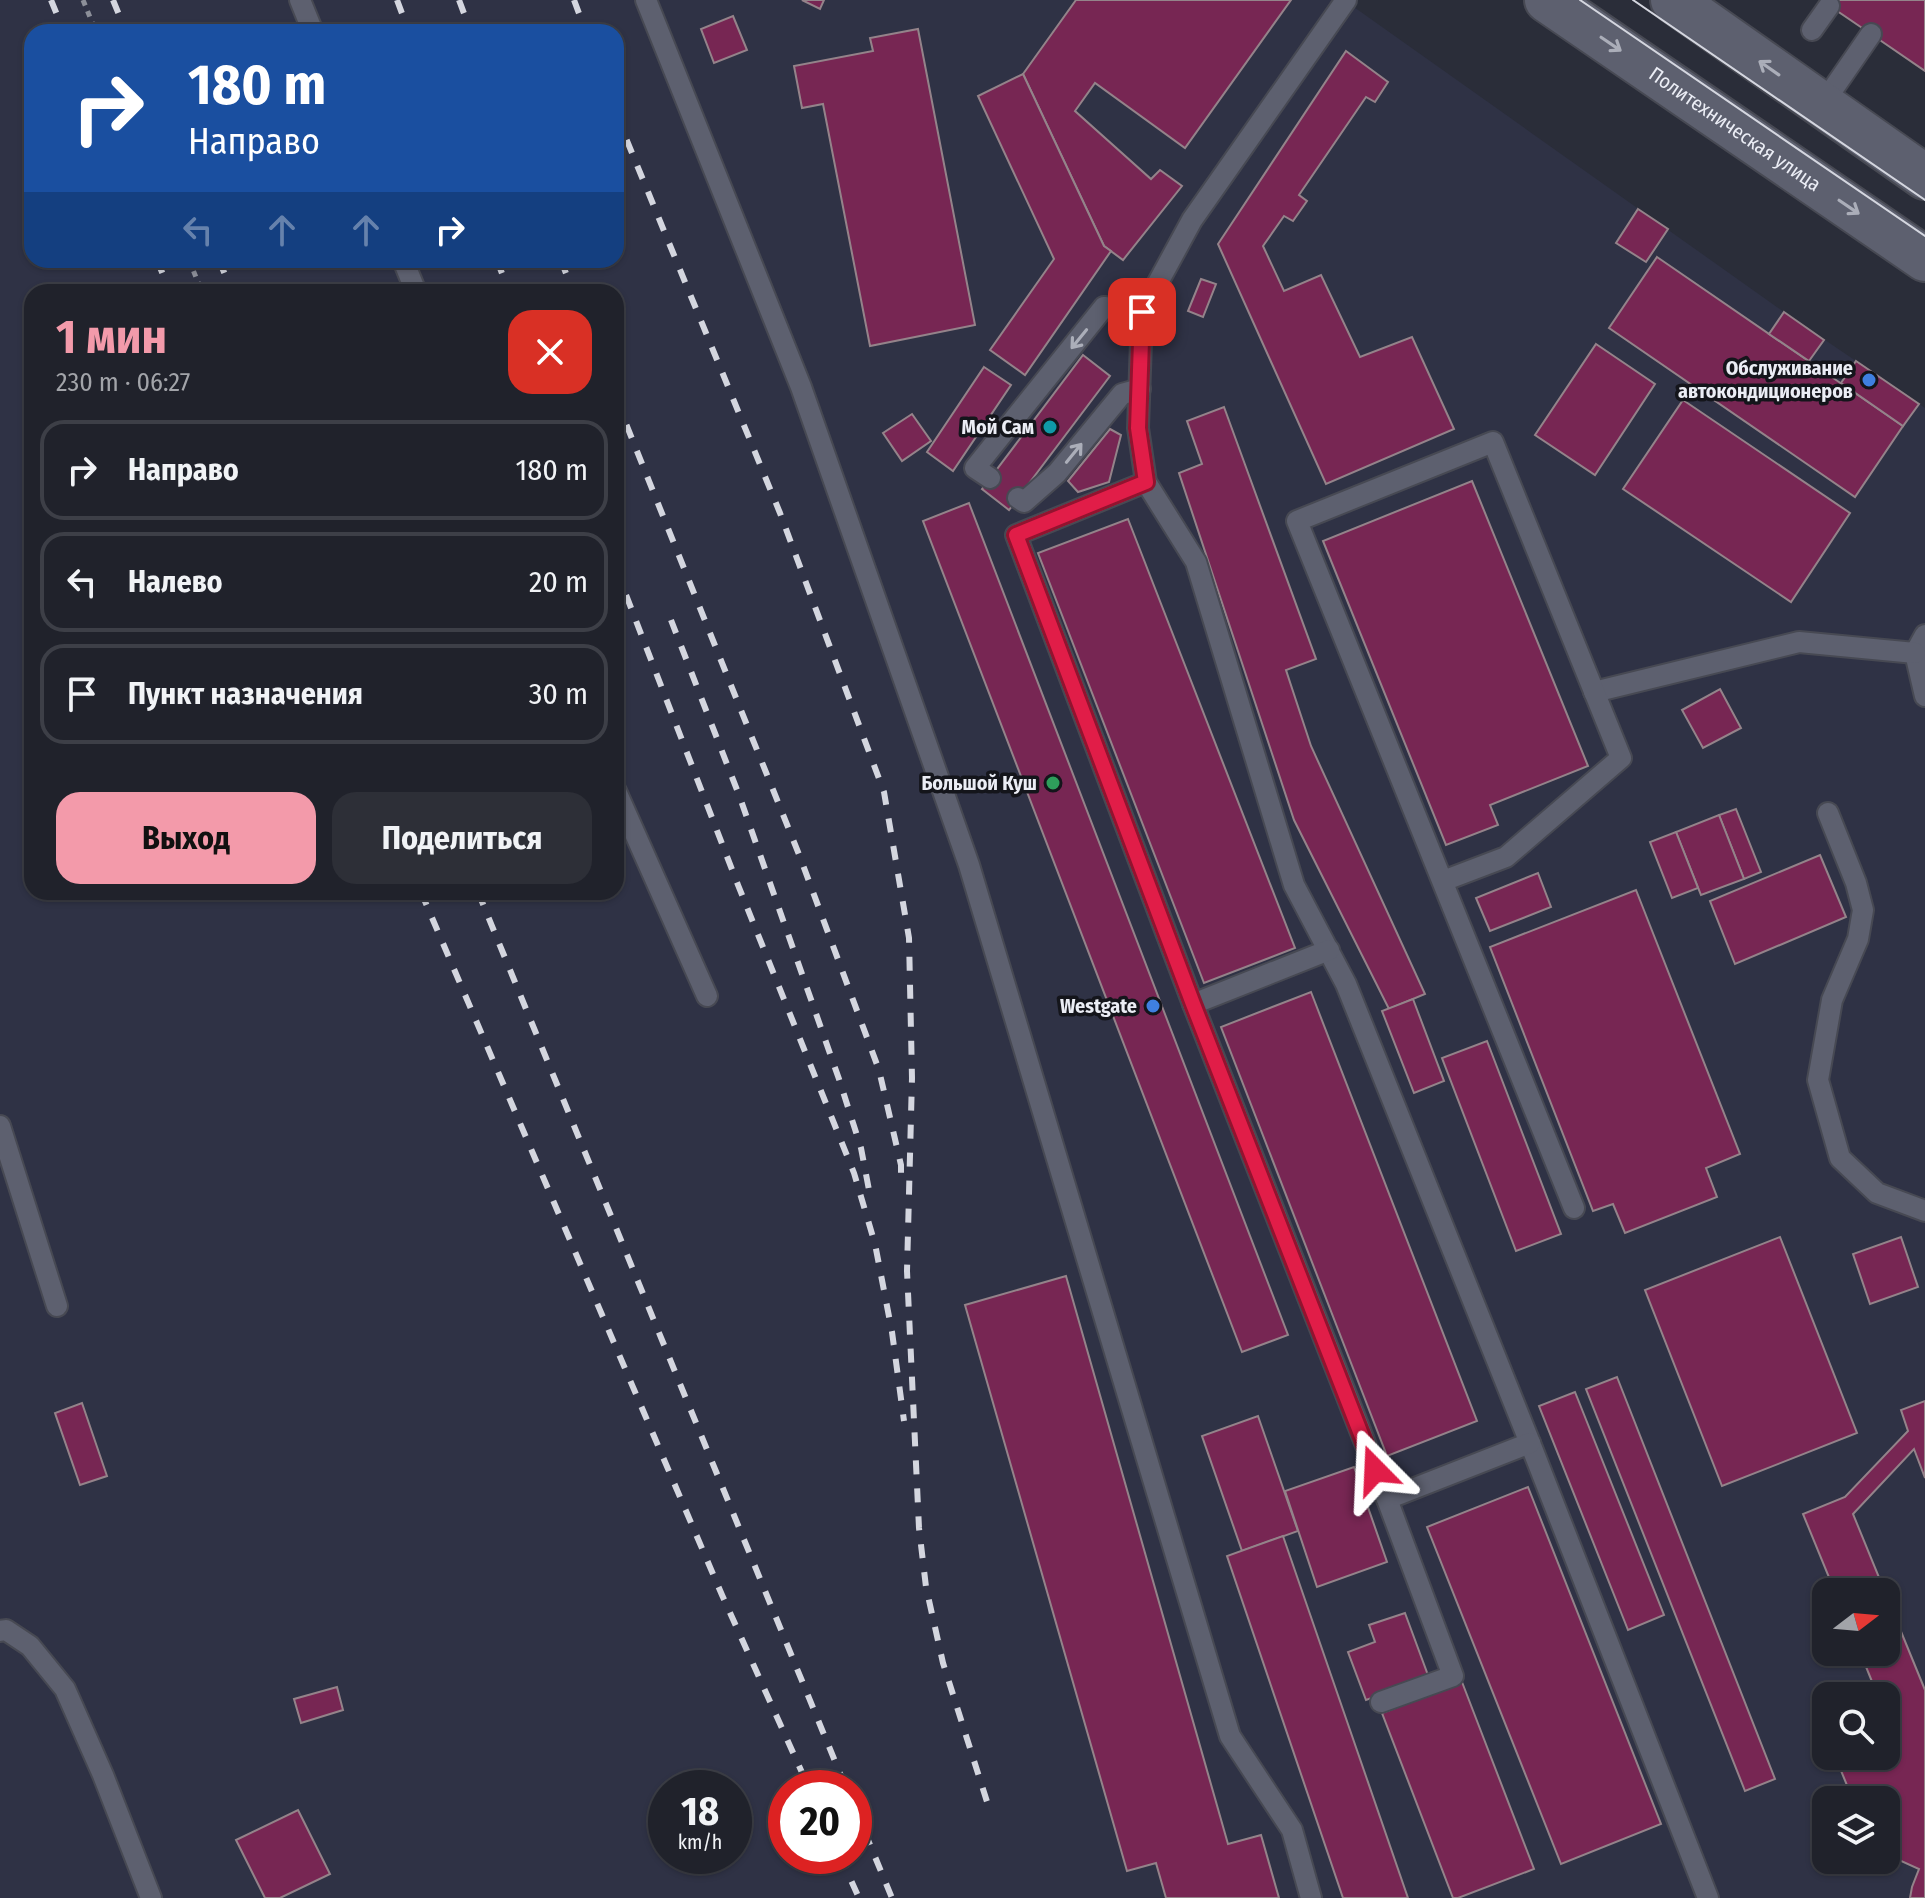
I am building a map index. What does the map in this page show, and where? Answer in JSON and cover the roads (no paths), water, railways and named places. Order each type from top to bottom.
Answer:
[{"type":"main road","name":"Политехническая улица","points":[[1547,0],[1925,259]]},
{"type":"main road","points":[[1673,0],[1925,177]]},
{"type":"lane","points":[[300,0],[310,24]]},
{"type":"lane","points":[[646,0],[801,387],[969,865],[1230,1736],[1292,1830],[1311,1898]]},
{"type":"lane","points":[[1346,0],[1192,220],[1142,312],[1138,428],[1146,482],[1196,562],[1294,885],[1346,984],[1708,1898]]},
{"type":"lane","points":[[1812,30],[1829,6]]},
{"type":"lane","points":[[1822,105],[1871,34]]},
{"type":"lane","points":[[990,478],[975,468],[1104,307],[1142,312]]},
{"type":"lane","points":[[1018,498],[1024,502],[1057,473],[1122,394],[1140,389]]},
{"type":"lane","points":[[1443,881],[1506,857],[1621,758],[1493,442],[1297,521],[1574,1208]]},
{"type":"lane","points":[[1146,482],[1016,535],[1193,1004],[1453,1676],[1381,1702]]},
{"type":"lane","points":[[1594,692],[1799,642],[1920,644],[1925,696]]},
{"type":"lane","points":[[624,809],[707,996]]},
{"type":"lane","points":[[1828,813],[1856,883],[1863,910],[1858,939],[1832,1000],[1818,1080],[1840,1158],[1877,1193],[1925,1211]]},
{"type":"lane","points":[[1193,1004],[1329,950]]},
{"type":"lane","points":[[0,1126],[57,1306]]},
{"type":"lane","points":[[1387,1499],[1530,1443]]},
{"type":"lane","points":[[0,1631],[6,1630],[30,1646],[65,1689],[103,1775],[151,1898]]},
{"type":"tram line","points":[[1580,0],[1925,236]]},
{"type":"tram line","points":[[1633,0],[1925,200]]},
{"type":"railway","points":[[51,0],[61,24]]},
{"type":"railway","points":[[113,0],[123,24]]},
{"type":"railway","points":[[397,0],[406,24]]},
{"type":"railway","points":[[459,0],[468,24]]},
{"type":"railway","points":[[574,0],[583,24]]},
{"type":"railway","points":[[624,133],[780,513],[884,792],[909,938],[912,1078],[907,1271],[919,1528],[926,1587],[943,1663],[989,1808]]},
{"type":"railway","points":[[160,268],[167,284]]},
{"type":"railway","points":[[222,268],[229,284]]},
{"type":"railway","points":[[500,268],[506,284]]},
{"type":"railway","points":[[564,268],[570,284]]},
{"type":"railway","points":[[624,419],[800,857],[879,1070],[901,1175]]},
{"type":"railway","points":[[624,590],[854,1173],[875,1244],[892,1332],[904,1421]]},
{"type":"railway","points":[[671,620],[739,795],[839,1079],[861,1148],[869,1190]]},
{"type":"railway","points":[[424,900],[722,1595],[801,1770]]},
{"type":"railway","points":[[481,900],[839,1770]]},
{"type":"railway","points":[[872,1850],[892,1898]]},
{"type":"railway","points":[[848,1874],[859,1898]]},
{"type":"place","name":"Обслуживание автокондиционеров","points":[[1869,380]]},
{"type":"place","name":"Мой Сам","points":[[1050,427]]},
{"type":"place","name":"Большой Куш","points":[[1053,783]]},
{"type":"place","name":"Westgate","points":[[1153,1006]]}]
